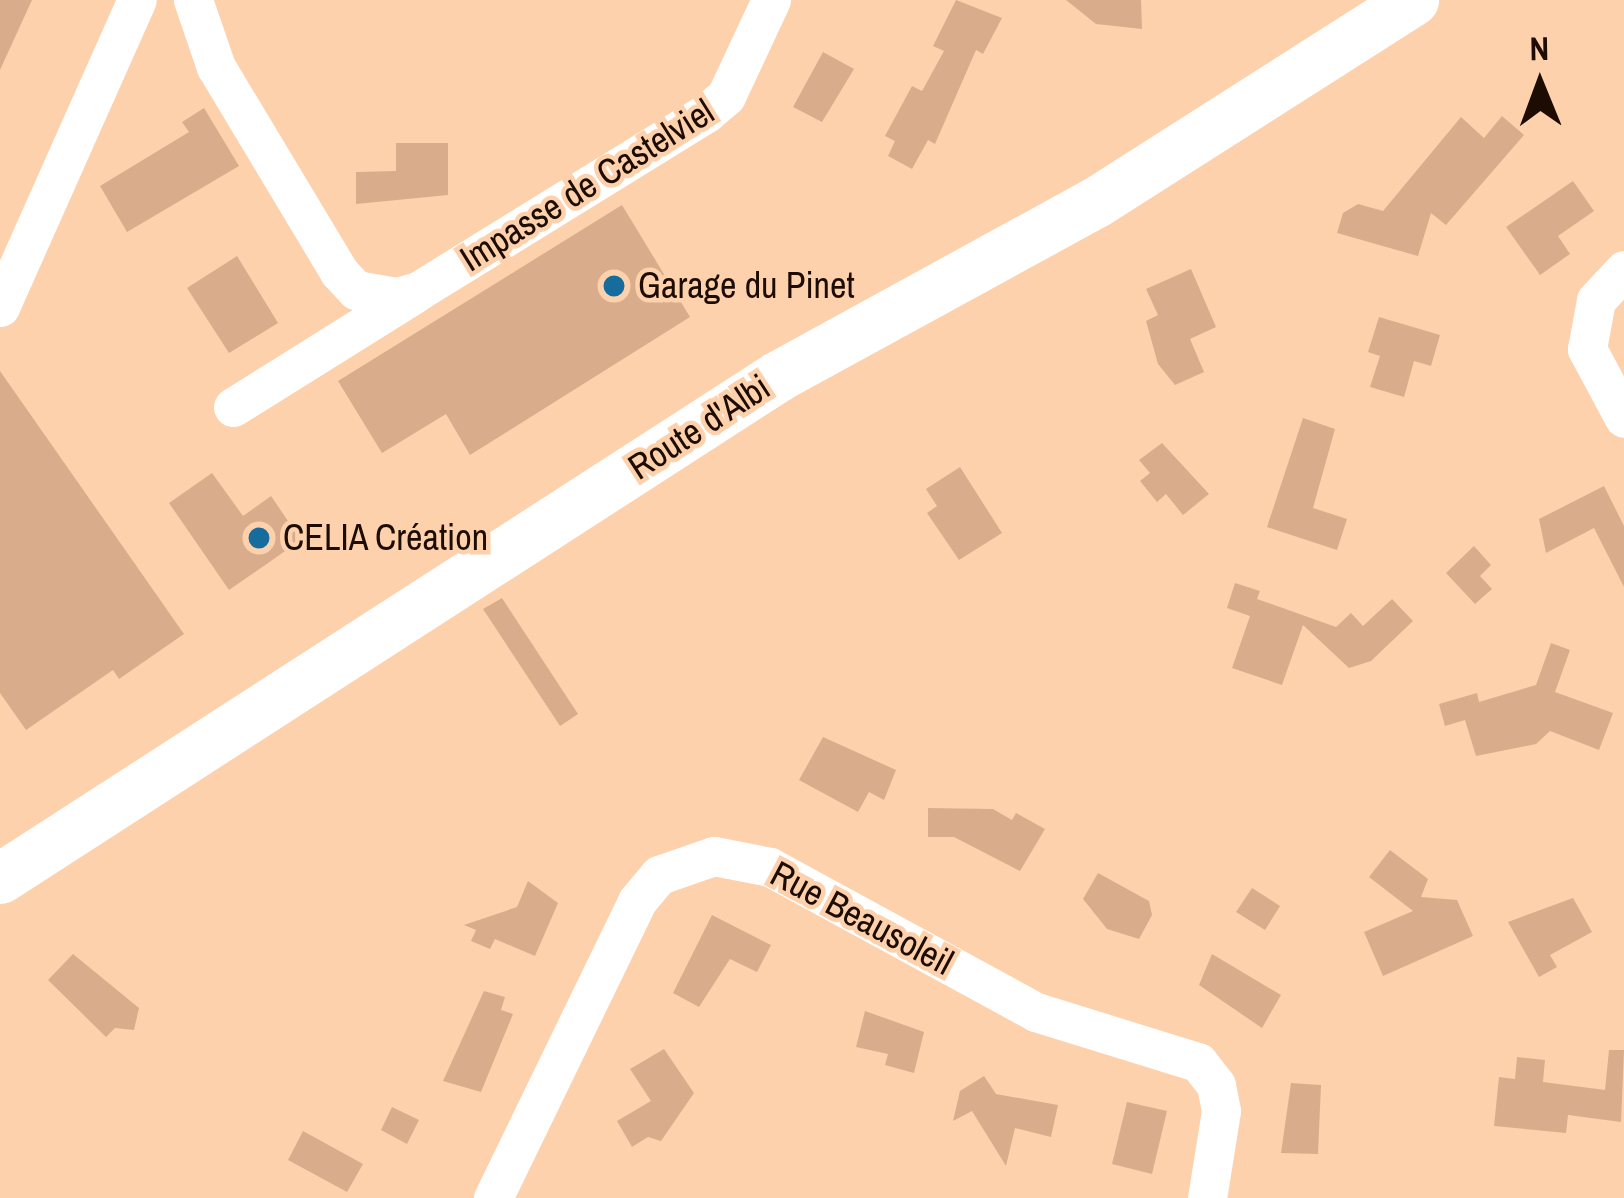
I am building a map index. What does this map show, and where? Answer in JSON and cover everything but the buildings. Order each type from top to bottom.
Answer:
[{"type":"main road","name":"Route d'Albi","points":[[0,878],[778,376],[1096,202],[1413,0]]},
{"type":"street","points":[[0,307],[137,0]]},
{"type":"street","name":"Impasse de Castelviel","points":[[193,0],[216,68],[339,272],[375,296],[418,291]]},
{"type":"street","name":"Impasse de Castelviel","points":[[233,407],[706,113],[726,96],[771,0]]},
{"type":"street","points":[[1624,270],[1597,301],[1587,349],[1624,418]]},
{"type":"street","name":"Rue Beausoleil","points":[[493,1198],[637,901],[659,875],[714,856],[770,867],[1036,1012],[1198,1062],[1216,1085],[1221,1111],[1207,1198]]},
{"type":"place","name":"Garage du Pinet","points":[[614,286]]},
{"type":"place","name":"CELIA Création","points":[[259,538]]}]
